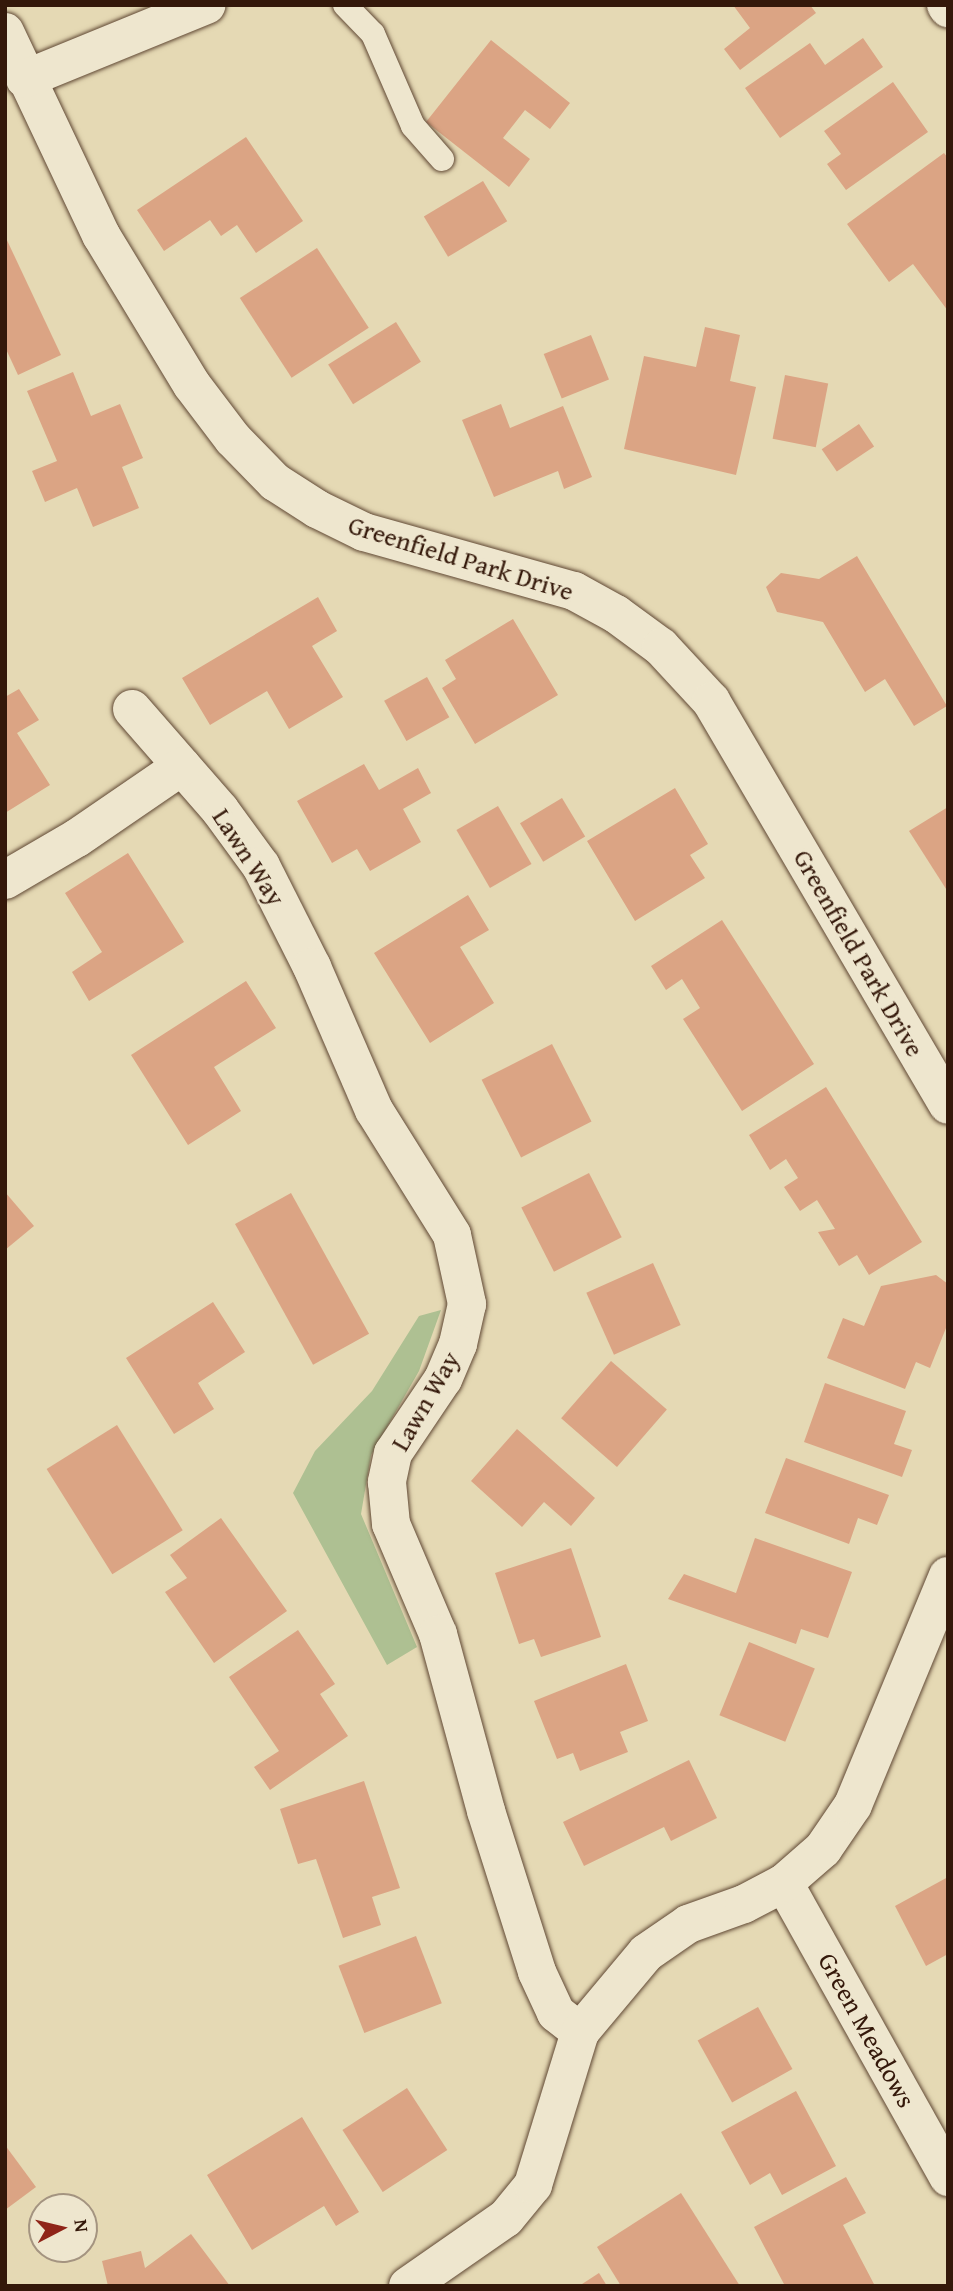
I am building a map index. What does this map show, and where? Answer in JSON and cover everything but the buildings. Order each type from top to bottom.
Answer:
[{"type":"street","points":[[25,79],[206,5]]},
{"type":"street","name":"Greenfield Park Drive","points":[[5,32],[101,235],[192,385],[233,439],[275,482],[364,532],[573,591],[616,614],[661,647],[711,701],[948,1105]]},
{"type":"street","name":"Lawn Way","points":[[132,709],[182,766],[261,866],[313,967],[369,1100],[452,1235],[462,1266],[467,1304],[458,1344],[443,1379],[393,1453],[387,1482],[391,1524],[438,1634],[537,1972],[556,2013],[580,2032]]},
{"type":"street","points":[[5,880],[77,838],[182,766]]},
{"type":"street","points":[[408,2286],[506,2218],[533,2185],[580,2032],[646,1953],[666,1937],[785,1883],[823,1849],[853,1805],[948,1576]]},
{"type":"street","name":"Green Meadows","points":[[785,1883],[948,2177]]},
{"type":"lane","points":[[345,5],[373,34],[413,126],[442,159]]},
{"type":"green space","points":[[441,1310],[419,1371],[371,1455],[361,1514],[417,1647],[387,1665],[293,1493],[315,1451],[372,1391],[419,1316]]}]
